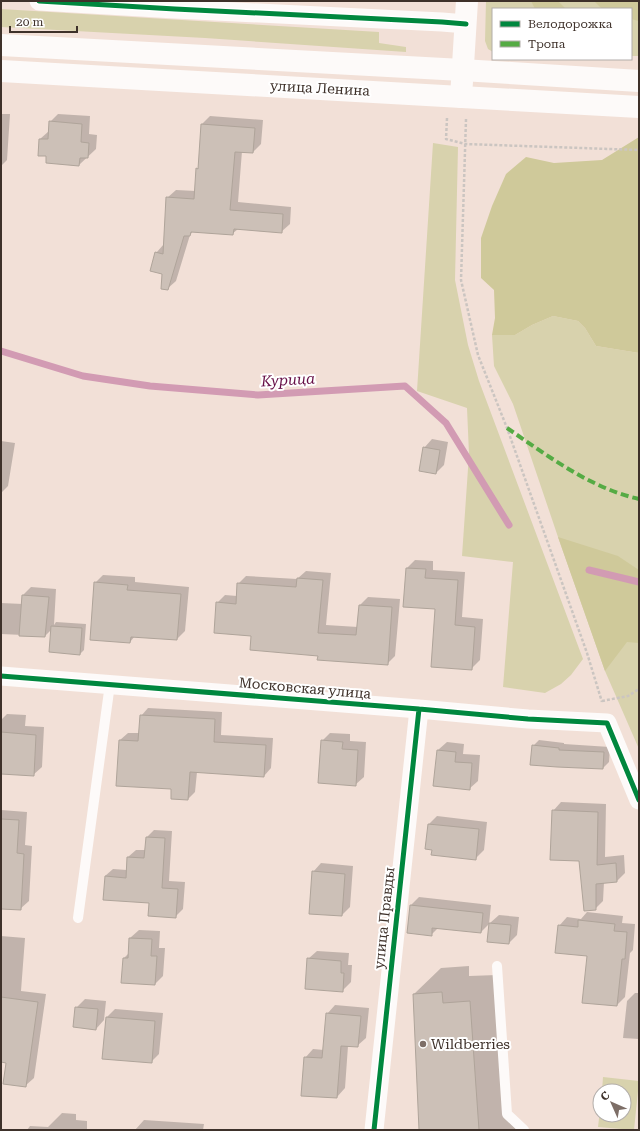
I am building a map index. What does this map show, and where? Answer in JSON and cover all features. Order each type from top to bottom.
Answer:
[{"type":"main road","points":[[463,106],[462,70],[467,1]]},
{"type":"main road","name":"улица Ленина","points":[[1,45],[639,81]]},
{"type":"main road","name":"улица Ленина","points":[[1,71],[463,106],[639,107]]},
{"type":"street","points":[[39,1],[175,5],[466,24]]},
{"type":"street","name":"Московская улица","points":[[1,676],[528,719],[607,723]]},
{"type":"street","name":"улица Правды","points":[[374,1130],[419,709]]},
{"type":"street","points":[[607,723],[639,800]]},
{"type":"lane","points":[[78,918],[110,684]]},
{"type":"lane","points":[[497,966],[507,1114],[524,1130]]},
{"type":"path","points":[[463,106],[465,144],[461,280],[478,355],[510,435],[587,653],[602,701],[607,723]]},
{"type":"path","points":[[447,114],[446,139],[465,144],[639,150]]},
{"type":"path","points":[[602,701],[628,696],[639,689]]},
{"type":"shaded area","points":[[486,1],[639,1],[639,56],[632,56],[632,8],[492,8],[492,51],[488,49],[485,41]]},
{"type":"shaded area","points":[[531,1],[558,1],[565,8],[534,8]]},
{"type":"shaded area","points":[[594,1],[639,1],[639,21],[632,19],[632,8],[601,8]]},
{"type":"shaded area","points":[[1,9],[379,32],[379,43],[406,47],[406,52],[205,38],[1,27]]},
{"type":"shaded area","points":[[639,137],[639,353],[596,346],[585,328],[578,321],[553,316],[532,325],[515,335],[492,335],[495,318],[494,290],[481,278],[481,238],[492,206],[506,174],[526,157],[554,163],[602,160]]},
{"type":"shaded area","points":[[433,143],[458,147],[455,280],[468,345],[479,381],[583,659],[571,675],[561,684],[545,693],[503,687],[513,562],[462,556],[469,454],[467,408],[417,391]]},
{"type":"shaded area","points":[[553,316],[578,321],[585,328],[596,346],[639,353],[639,749],[605,671],[513,404],[494,366],[492,335],[515,335],[532,325]]},
{"type":"shaded area","points":[[558,537],[618,556],[639,570],[639,643],[627,642],[605,671]]},
{"type":"shaded area","points":[[603,1077],[639,1081],[634,1130],[598,1127],[598,1123],[632,1123],[632,1083],[603,1083]]},
{"type":"building","points":[[49,121],[82,124],[81,142],[89,143],[88,158],[80,158],[79,166],[46,163],[46,156],[38,156],[39,139],[48,139]]},
{"type":"building","points":[[201,124],[255,128],[253,153],[235,152],[230,210],[283,214],[282,233],[234,229],[233,235],[191,232],[190,236],[184,236],[168,290],[161,289],[162,274],[150,271],[155,252],[163,254],[166,197],[194,199]]},
{"type":"building","points":[[423,447],[440,450],[436,474],[419,471]]},
{"type":"building","points":[[406,568],[426,569],[425,578],[458,580],[455,625],[475,627],[472,670],[431,667],[435,609],[403,607]]},
{"type":"building","points":[[297,578],[323,580],[318,633],[356,635],[359,605],[392,607],[388,665],[317,660],[318,656],[250,650],[251,636],[214,633],[216,602],[236,604],[237,583],[296,587]]},
{"type":"building","points":[[94,582],[128,585],[127,590],[181,594],[177,640],[131,637],[130,643],[90,640]]},
{"type":"building","points":[[22,595],[49,597],[45,637],[19,636]]},
{"type":"building","points":[[51,626],[82,628],[80,655],[49,652]]},
{"type":"building","points":[[140,715],[215,719],[214,742],[266,745],[264,777],[190,772],[188,800],[171,799],[171,789],[116,786],[119,740],[138,741]]},
{"type":"building","points":[[1,732],[36,735],[34,776],[1,774]]},
{"type":"building","points":[[321,740],[343,742],[342,749],[358,750],[356,786],[318,783]]},
{"type":"building","points":[[532,745],[559,748],[559,750],[604,752],[603,769],[530,765]]},
{"type":"building","points":[[437,750],[456,752],[455,762],[472,763],[470,790],[433,786]]},
{"type":"building","points":[[552,810],[598,812],[597,865],[616,863],[617,882],[596,884],[596,910],[584,911],[579,861],[550,860]]},
{"type":"building","points":[[1,819],[19,820],[17,853],[24,854],[21,910],[1,909]]},
{"type":"building","points":[[428,824],[479,829],[476,860],[431,855],[432,850],[425,849]]},
{"type":"building","points":[[146,837],[165,838],[162,888],[178,889],[176,918],[148,916],[149,903],[103,900],[105,876],[126,878],[127,857],[144,858]]},
{"type":"building","points":[[312,871],[345,874],[342,916],[309,914]]},
{"type":"building","points":[[410,905],[483,913],[481,933],[432,928],[432,936],[407,933]]},
{"type":"building","points":[[578,920],[615,924],[614,931],[627,932],[625,959],[622,959],[617,1006],[582,1003],[587,956],[555,953],[558,925],[578,927]]},
{"type":"building","points":[[489,923],[511,925],[509,944],[487,942]]},
{"type":"building","points":[[129,938],[152,939],[151,956],[157,956],[155,985],[121,983],[123,958],[128,958]]},
{"type":"building","points":[[307,958],[341,961],[341,973],[344,973],[343,992],[305,989]]},
{"type":"building","points":[[442,992],[443,1003],[470,1001],[479,1130],[419,1130],[413,994]]},
{"type":"building","points":[[1,997],[38,1002],[26,1087],[3,1084],[6,1063],[1,1062]]},
{"type":"building","points":[[75,1007],[98,1009],[96,1030],[73,1027]]},
{"type":"building","points":[[326,1013],[361,1016],[358,1047],[341,1046],[337,1098],[301,1096],[304,1057],[322,1058]]},
{"type":"building","points":[[106,1017],[155,1021],[152,1063],[102,1059]]},
{"type":"waterway","name":"Курица","points":[[1,351],[83,376],[150,386],[258,395],[405,386],[446,423],[509,525]]},
{"type":"waterway","name":"Курица","points":[[589,570],[639,582]]},
{"type":"marked path","points":[[507,428],[570,470],[603,487],[639,499]]},
{"type":"cycle path","points":[[39,1],[466,24]]},
{"type":"cycle path","points":[[1,676],[528,719],[607,723],[639,800]]},
{"type":"cycle path","points":[[374,1130],[419,709]]},
{"type":"place","name":"Wildberries","points":[[423,1044]]}]
